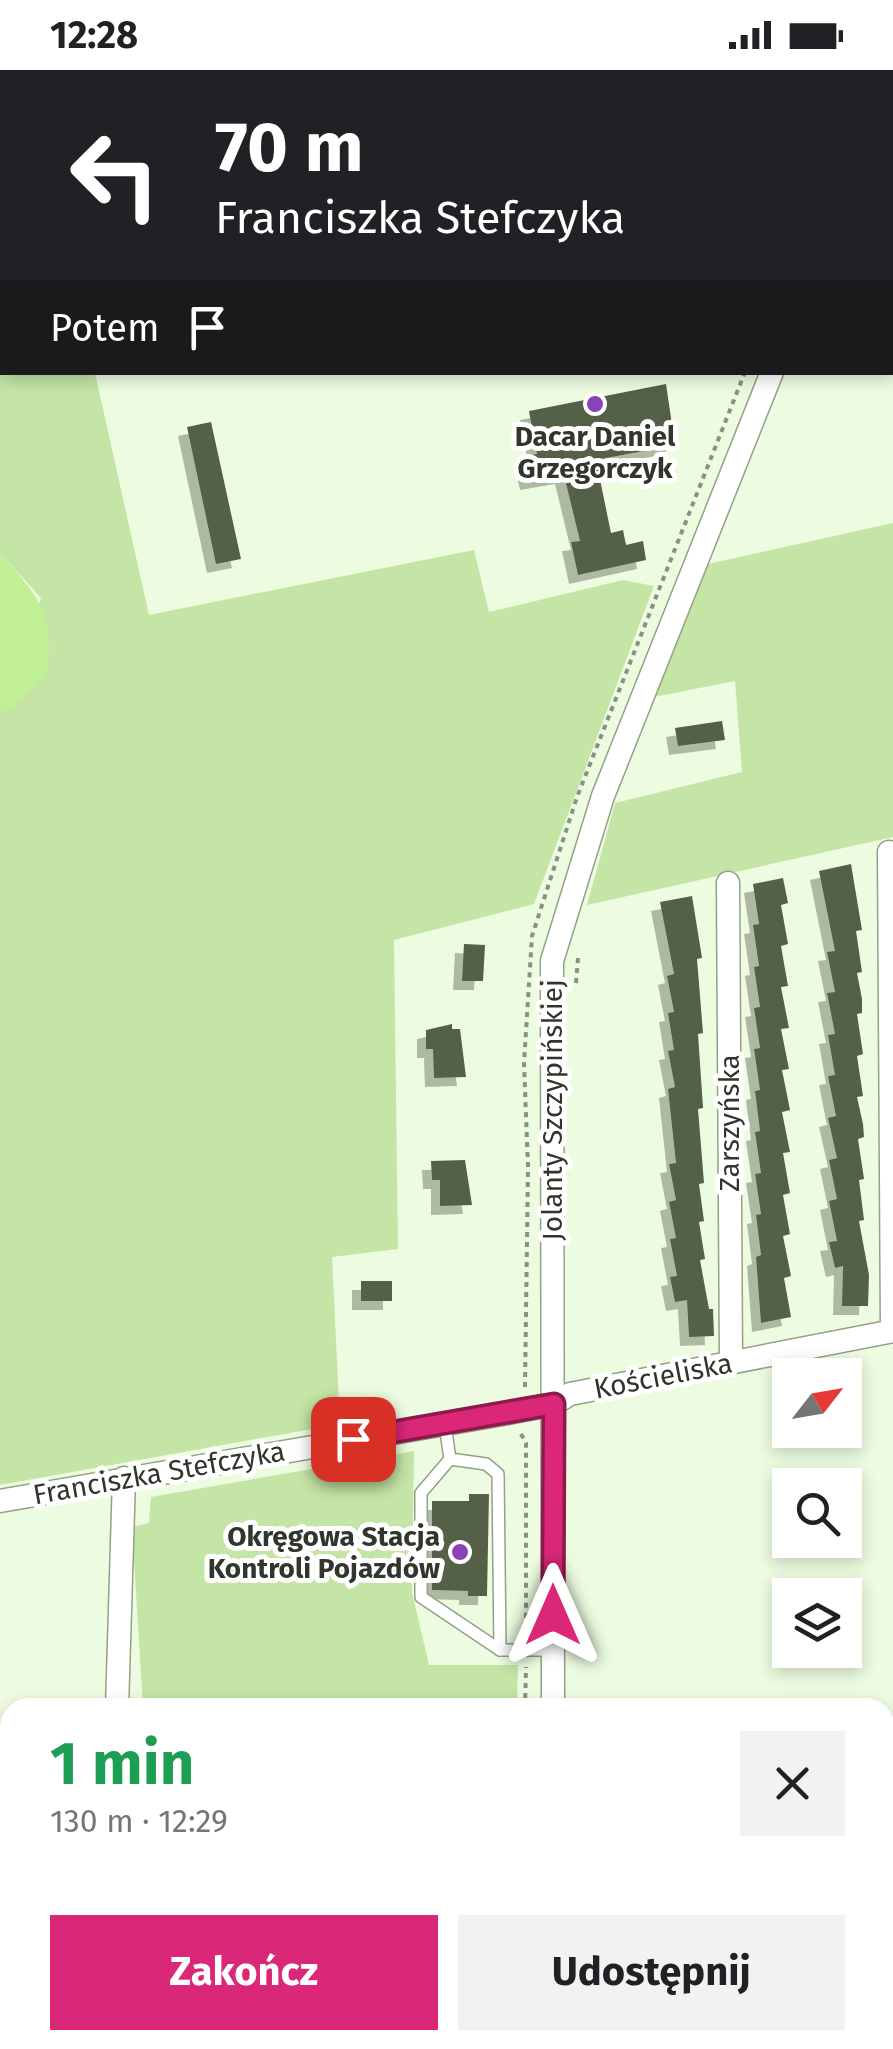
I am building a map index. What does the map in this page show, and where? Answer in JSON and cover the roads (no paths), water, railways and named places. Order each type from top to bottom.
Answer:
[{"type":"street","name":"Jolanty Szczypińskiej","points":[[553,1698],[552,961],[603,796],[771,375]]},
{"type":"street","points":[[889,852],[892,1331]]},
{"type":"street","name":"Zarszyńska","points":[[728,883],[731,1363]]},
{"type":"street","name":"Kościeliska","points":[[554,1404],[570,1394],[892,1331]]},
{"type":"street","name":"Franciszka Stefczyka","points":[[0,1501],[554,1404]]},
{"type":"street","points":[[117,1698],[124,1478]]},
{"type":"lane","points":[[444,1425],[450,1458],[421,1493],[421,1597],[500,1650],[553,1650]]},
{"type":"lane","points":[[450,1458],[486,1464],[498,1474],[500,1650]]},
{"type":"place","name":"Dacar Daniel Grzegorczyk","points":[[595,404]]},
{"type":"place","name":"Okręgowa Stacja Kontroli Pojazdów","points":[[460,1552]]}]
